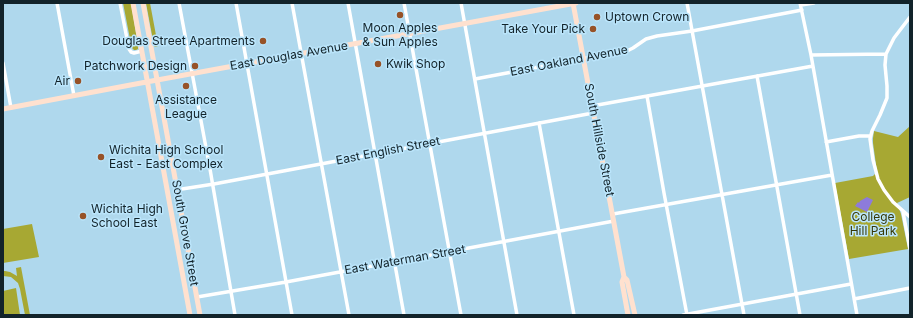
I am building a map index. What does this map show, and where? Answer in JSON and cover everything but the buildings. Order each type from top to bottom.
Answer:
[{"type":"main road","name":"South Grove Street","points":[[133,3],[190,315]]},
{"type":"main road","name":"South Grove Street","points":[[143,3],[200,315]]},
{"type":"main road","name":"East Douglas Avenue","points":[[3,109],[574,3]]},
{"type":"main road","name":"South Hillside Street","points":[[574,3],[624,277],[627,280],[635,315]]},
{"type":"main road","name":"South Hillside Street","points":[[624,277],[622,282],[628,315]]},
{"type":"street","points":[[57,3],[74,96]]},
{"type":"street","points":[[120,3],[131,52],[134,53],[142,51]]},
{"type":"street","points":[[179,3],[235,315]]},
{"type":"street","points":[[236,3],[292,315]]},
{"type":"street","points":[[292,3],[349,315]]},
{"type":"street","points":[[348,3],[404,315]]},
{"type":"street","points":[[404,3],[461,315]]},
{"type":"street","points":[[461,3],[517,315]]},
{"type":"street","points":[[687,3],[744,315]]},
{"type":"street","points":[[814,3],[801,4],[857,315]]},
{"type":"street","name":"East Oakland Avenue","points":[[475,79],[629,50],[646,39],[802,10]]},
{"type":"street","points":[[910,17],[894,38],[886,54],[885,65],[887,98],[870,136],[873,160],[878,179],[893,202],[910,217]]},
{"type":"street","points":[[811,55],[886,54]]},
{"type":"street","points":[[3,63],[11,108]]},
{"type":"street","points":[[592,106],[813,66]]},
{"type":"street","points":[[757,76],[800,315]]},
{"type":"street","points":[[647,96],[686,315],[851,284]]},
{"type":"street","name":"East English Street","points":[[182,189],[593,113]]},
{"type":"street","points":[[539,123],[574,315]]},
{"type":"street","points":[[826,142],[859,136],[870,136]]},
{"type":"street","points":[[613,214],[832,175]]},
{"type":"street","points":[[903,212],[910,249]]},
{"type":"street","name":"East Waterman Street","points":[[196,297],[231,292],[614,221]]},
{"type":"street","points":[[854,299],[910,288]]},
{"type":"green space","points":[[123,3],[131,3],[138,45],[138,49],[136,50],[132,48]]},
{"type":"green space","points":[[146,3],[150,3],[158,46],[156,47],[154,46]]},
{"type":"green space","name":"College Hill Park","points":[[910,126],[910,197],[897,203],[901,214],[908,249],[849,259],[835,183],[873,176],[877,172],[873,143],[874,131],[898,137]]},
{"type":"green space","points":[[32,224],[39,257],[3,263],[3,229]]},
{"type":"green space","points":[[21,267],[30,315],[25,315],[18,283],[11,277],[3,276],[3,271],[5,271],[17,276],[16,268]]},
{"type":"green space","points":[[16,288],[20,315],[3,315],[3,291]]},
{"type":"shaded area","points":[[867,197],[873,200],[867,212],[855,206],[858,202],[859,203]]},
{"type":"place","name":"Moon Apples & Sun Apples","points":[[400,15]]},
{"type":"place","name":"Uptown Crown","points":[[597,17]]},
{"type":"place","name":"Take Your Pick","points":[[593,29]]},
{"type":"place","name":"Douglas Street Apartments","points":[[263,41]]},
{"type":"place","name":"Kwik Shop","points":[[378,64]]},
{"type":"place","name":"Patchwork Design","points":[[195,66]]},
{"type":"place","name":"Air","points":[[78,81]]},
{"type":"place","name":"Assistance League","points":[[186,86]]},
{"type":"place","name":"Wichita High School East - East Complex","points":[[101,157]]},
{"type":"place","name":"Wichita High School East","points":[[83,216]]}]
